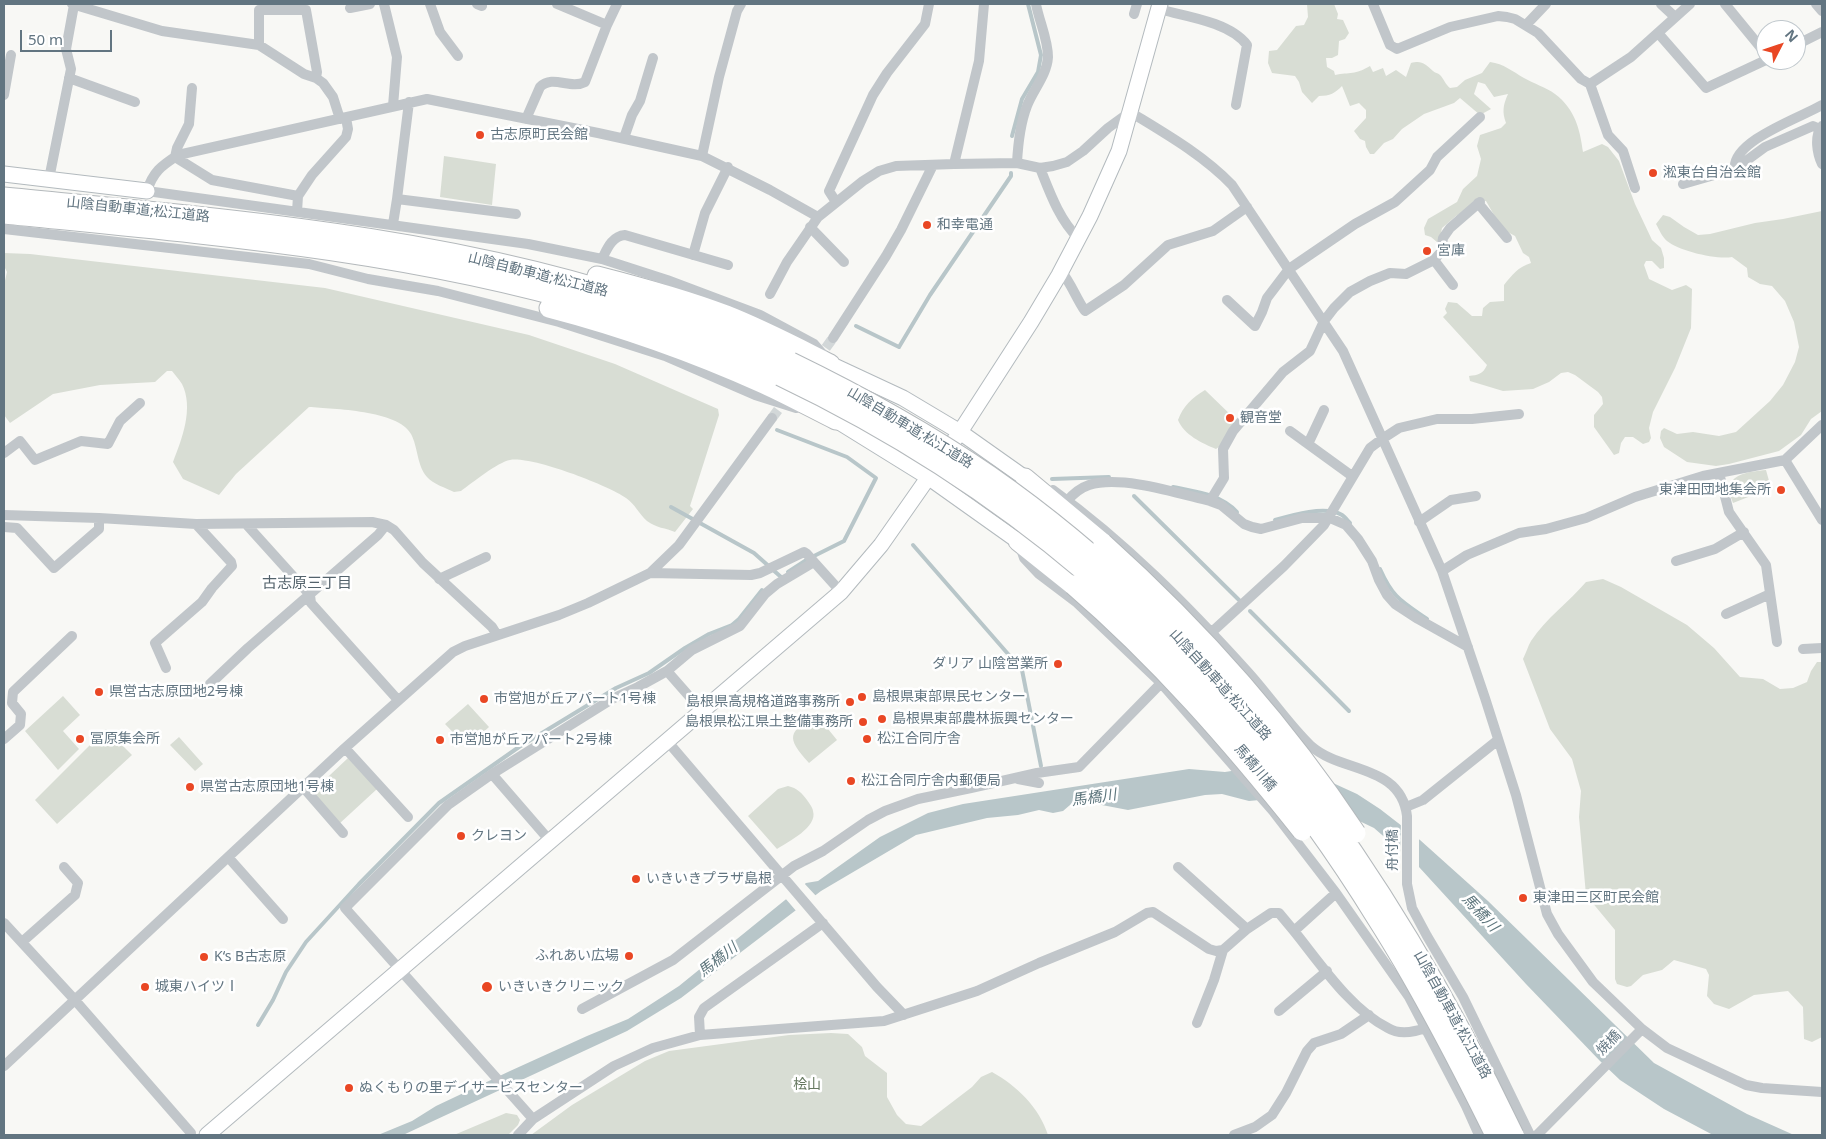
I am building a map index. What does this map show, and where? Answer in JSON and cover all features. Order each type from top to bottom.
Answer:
[{"type":"highway","name":"山陰自動車道;松江道路","points":[[4,196],[223,218],[425,249],[521,268],[601,289],[675,313],[742,339],[785,369],[978,489],[1085,573],[1137,620],[1188,672],[1236,726],[1284,786],[1332,851],[1377,918],[1468,1080],[1494,1135]]},
{"type":"highway","name":"山陰自動車道;松江道路","points":[[4,214],[221,236],[333,251],[426,267],[522,287],[596,307],[668,330],[736,356],[785,369],[866,400],[930,436],[1040,513],[1097,559],[1150,608],[1202,661],[1251,717],[1297,774],[1348,843],[1391,909],[1434,980],[1483,1071],[1514,1135]]},
{"type":"highway","points":[[425,249],[488,256],[578,271],[629,284],[725,315],[822,363]]},
{"type":"highway","points":[[333,251],[572,314],[652,340],[765,384],[836,420]]},
{"type":"highway","points":[[1025,478],[1143,579],[1218,655],[1255,696],[1311,769],[1365,848],[1435,966],[1463,1022],[1483,1071]]},
{"type":"highway","points":[[1018,542],[1074,585],[1107,614],[1179,686],[1247,763],[1316,848],[1417,987]]},
{"type":"street","points":[[49,180],[71,69],[66,49],[73,4],[90,7],[162,31],[259,45],[304,74],[316,78],[329,90],[348,129],[346,137],[312,175],[298,196],[297,212]]},
{"type":"street","points":[[350,8],[370,4]]},
{"type":"street","points":[[384,4],[396,57],[393,106]]},
{"type":"street","points":[[430,4],[440,32],[458,56]]},
{"type":"street","points":[[556,4],[607,25]]},
{"type":"street","points":[[526,119],[540,87],[548,81],[578,84],[584,82],[617,4]]},
{"type":"street","points":[[702,156],[719,77],[737,12],[741,4]]},
{"type":"street","points":[[836,202],[829,191],[873,95],[887,73],[925,24],[929,4]]},
{"type":"street","points":[[954,164],[979,61],[984,4]]},
{"type":"street","points":[[1017,163],[1019,139],[1026,108],[1047,64],[1047,46],[1036,4]]},
{"type":"street","points":[[1134,14],[1137,4]]},
{"type":"street","points":[[1373,4],[1390,45],[1397,49],[1450,27],[1498,16],[1515,19],[1526,25],[1543,37],[1581,79],[1590,84],[1608,135],[1623,151],[1635,188]]},
{"type":"street","points":[[1526,25],[1546,4]]},
{"type":"street","points":[[1661,4],[1676,17]]},
{"type":"street","points":[[1590,84],[1631,57],[1690,4]]},
{"type":"street","points":[[1725,4],[1756,42]]},
{"type":"street","points":[[1816,4],[1822,11]]},
{"type":"street","points":[[207,1135],[841,592],[881,545],[960,432],[1031,322],[1078,238],[1119,151],[1159,6],[1216,24],[1241,37],[1247,45],[1236,105]]},
{"type":"street","points":[[259,45],[259,10],[306,10],[317,72],[316,78]]},
{"type":"street","points":[[1806,40],[1822,32]]},
{"type":"street","points":[[1658,33],[1706,88],[1756,65]]},
{"type":"street","points":[[4,95],[11,55]]},
{"type":"street","points":[[624,138],[632,115],[640,101],[653,58]]},
{"type":"street","points":[[69,78],[135,102]]},
{"type":"street","points":[[176,157],[177,148],[189,124],[192,88]]},
{"type":"street","points":[[147,191],[151,178],[162,166],[176,157],[427,99],[624,138],[702,156],[818,217]]},
{"type":"street","points":[[393,224],[409,102]]},
{"type":"street","points":[[1735,169],[1734,162],[1737,156],[1758,137],[1822,105]]},
{"type":"street","points":[[770,294],[787,262],[818,217],[879,171],[896,166],[954,164],[1017,163],[1040,168],[1067,162],[1130,112]]},
{"type":"street","points":[[1130,112],[1166,134],[1216,169],[1232,185],[1343,351],[1442,571],[1516,795],[1539,885],[1552,925],[1593,982],[1639,1032],[1667,1048],[1746,1085],[1762,1088],[1822,1092]]},
{"type":"street","points":[[1227,300],[1255,326],[1266,298],[1289,269],[1355,224],[1395,202],[1430,170],[1437,157],[1480,118]]},
{"type":"street","points":[[1684,184],[1735,169],[1765,147],[1813,126],[1821,127],[1817,151],[1822,164]]},
{"type":"street","points":[[176,157],[212,180],[298,196]]},
{"type":"street","points":[[833,338],[886,256],[933,165]]},
{"type":"street","points":[[693,255],[705,212],[728,168]]},
{"type":"street","points":[[1040,168],[1057,209],[1070,230],[1078,238]]},
{"type":"street","points":[[4,174],[393,224],[528,244],[602,259],[667,280],[760,315],[814,344],[821,350],[822,363]]},
{"type":"street","points":[[397,199],[516,214]]},
{"type":"street","points":[[1212,498],[1224,478],[1223,449],[1233,430],[1283,372],[1310,351],[1324,321],[1350,292],[1390,273],[1406,274],[1434,260],[1441,252],[1443,238],[1450,228],[1479,203],[1507,238]]},
{"type":"street","points":[[1060,271],[1069,280],[1085,311],[1124,285],[1168,245],[1213,231],[1247,208]]},
{"type":"street","points":[[810,228],[844,262]]},
{"type":"street","points":[[4,230],[309,264],[368,279],[438,291],[559,322],[664,356],[755,395],[836,420],[928,477],[1018,542]]},
{"type":"street","points":[[602,259],[613,240],[622,235],[728,265]]},
{"type":"street","points":[[1434,260],[1453,286]]},
{"type":"street","points":[[792,391],[822,363]]},
{"type":"street","points":[[822,363],[903,398],[960,432],[1025,478],[1050,488],[1067,500],[1118,542],[1184,603],[1262,687],[1312,746],[1332,758],[1380,776],[1401,796],[1407,811],[1498,740]]},
{"type":"street","points":[[4,454],[20,442],[36,460],[81,441],[108,444],[120,421],[140,403]]},
{"type":"street","points":[[1308,444],[1324,410]]},
{"type":"street","points":[[582,1009],[673,960],[785,878],[794,866],[823,851],[868,820],[918,798],[1014,778],[1041,776],[1079,766],[1212,632],[1284,566],[1332,514],[1352,476],[1370,448],[1399,428],[1437,419],[1472,419],[1519,414]]},
{"type":"street","points":[[4,1066],[345,748],[453,652],[588,603],[650,573],[661,564],[684,537],[772,418]]},
{"type":"street","points":[[1442,571],[1467,555],[1518,533],[1546,529],[1586,518],[1635,497],[1719,473],[1785,460],[1822,425]]},
{"type":"street","points":[[1290,431],[1352,476]]},
{"type":"street","points":[[1785,460],[1822,520]]},
{"type":"street","points":[[1719,473],[1729,512],[1766,565],[1776,642]]},
{"type":"street","points":[[1067,500],[1079,489],[1109,482],[1140,485],[1212,498],[1244,524],[1261,529],[1302,518],[1332,514],[1358,538],[1372,561],[1387,595],[1395,604],[1468,647]]},
{"type":"street","points":[[1419,522],[1451,500],[1476,496]]},
{"type":"street","points":[[4,515],[196,524],[372,522],[386,525],[394,530],[439,579],[492,627],[497,635]]},
{"type":"street","points":[[4,527],[18,528],[54,568],[99,529],[99,518]]},
{"type":"street","points":[[166,668],[155,643],[202,602],[232,566],[231,562],[196,524]]},
{"type":"street","points":[[246,524],[310,595],[311,603],[398,700]]},
{"type":"street","points":[[210,684],[248,648],[378,535],[386,525]]},
{"type":"street","points":[[1676,561],[1715,549],[1744,532]]},
{"type":"street","name":"馬橋川橋","points":[[1018,542],[1024,558],[1039,574],[1076,602],[1161,683],[1268,805],[1336,893],[1409,997],[1466,1106],[1479,1135]]},
{"type":"street","points":[[650,573],[751,575],[806,552],[841,592]]},
{"type":"street","points":[[439,579],[486,557]]},
{"type":"street","points":[[533,1119],[344,908],[448,805],[492,774],[612,699],[667,671],[692,650],[740,626],[765,594],[812,559]]},
{"type":"street","points":[[1726,614],[1770,594]]},
{"type":"street","points":[[4,739],[20,725],[21,714],[12,703],[13,692],[72,636]]},
{"type":"street","points":[[1803,649],[1822,648]]},
{"type":"street","points":[[667,671],[702,712]]},
{"type":"street","points":[[668,742],[904,1015]]},
{"type":"street","points":[[345,748],[408,817]]},
{"type":"street","points":[[492,774],[550,841]]},
{"type":"street","points":[[303,787],[343,833]]},
{"type":"street","name":"舟付橋","points":[[1407,811],[1407,884],[1412,908],[1463,998],[1530,1135]]},
{"type":"street","points":[[228,857],[283,919]]},
{"type":"street","points":[[22,942],[75,895],[78,883],[64,867]]},
{"type":"street","points":[[1178,867],[1247,928]]},
{"type":"street","points":[[1294,931],[1336,893]]},
{"type":"street","points":[[518,1135],[533,1119],[614,1066],[654,1048],[700,1035],[884,1021],[977,991],[1115,932],[1147,912],[1153,912],[1209,949],[1223,950]]},
{"type":"street","points":[[1197,1022],[1214,980],[1223,950],[1247,928],[1271,913],[1279,913],[1346,995],[1389,1029],[1406,1033],[1425,1028],[1463,998]]},
{"type":"street","points":[[700,1035],[699,1017],[704,1008],[820,920]]},
{"type":"street","points":[[4,925],[74,999],[191,1133]]},
{"type":"street","points":[[1279,1010],[1327,971]]},
{"type":"street","points":[[1234,1135],[1255,1128],[1272,1115],[1286,1093],[1307,1051],[1314,1043],[1341,1034],[1369,1015]]},
{"type":"street","name":"焼橋","points":[[1538,1135],[1639,1032]]},
{"type":"green space","points":[[1307,4],[1334,4],[1338,14],[1337,19],[1343,20],[1349,33],[1345,39],[1339,41],[1338,55],[1326,58],[1327,67],[1334,71],[1335,75],[1356,72],[1370,66],[1373,72],[1383,68],[1386,76],[1396,70],[1406,77],[1411,63],[1418,62],[1423,63],[1439,74],[1450,88],[1457,87],[1465,80],[1482,73],[1490,62],[1495,63],[1548,89],[1562,100],[1575,120],[1583,152],[1602,144],[1608,147],[1619,161],[1635,204],[1652,240],[1661,248],[1664,258],[1664,268],[1660,269],[1652,261],[1646,261],[1644,265],[1649,279],[1672,290],[1686,285],[1692,289],[1691,328],[1675,368],[1653,412],[1649,428],[1651,438],[1649,442],[1643,444],[1633,437],[1625,437],[1621,443],[1619,453],[1614,455],[1594,427],[1594,415],[1603,404],[1602,397],[1575,375],[1568,372],[1561,373],[1549,382],[1533,389],[1503,391],[1470,381],[1469,376],[1480,373],[1487,365],[1443,317],[1447,313],[1445,309],[1448,302],[1457,303],[1472,316],[1482,316],[1483,308],[1490,302],[1504,301],[1504,285],[1519,269],[1531,263],[1529,257],[1523,253],[1515,236],[1502,229],[1486,201],[1476,200],[1473,206],[1456,216],[1442,228],[1437,242],[1425,235],[1424,228],[1428,219],[1457,202],[1463,189],[1477,176],[1481,159],[1477,146],[1480,135],[1501,128],[1506,123],[1504,108],[1508,94],[1494,97],[1485,84],[1478,82],[1474,94],[1491,109],[1480,115],[1460,98],[1454,103],[1424,114],[1402,129],[1393,139],[1384,143],[1374,154],[1370,154],[1365,141],[1360,139],[1354,131],[1366,118],[1366,110],[1359,103],[1350,106],[1342,86],[1332,94],[1319,96],[1312,103],[1302,92],[1295,76],[1272,73],[1268,63],[1269,51],[1277,50],[1296,26],[1304,25],[1308,17]]},
{"type":"green space","points":[[444,156],[496,164],[492,205],[440,197]]},
{"type":"green space","points":[[1822,211],[1822,411],[1811,419],[1801,435],[1779,451],[1716,466],[1687,462],[1664,447],[1660,438],[1661,431],[1664,428],[1677,434],[1693,432],[1719,436],[1736,432],[1770,401],[1783,385],[1795,362],[1799,347],[1794,322],[1785,301],[1772,286],[1760,284],[1748,277],[1747,268],[1732,257],[1708,256],[1673,245],[1667,241],[1656,224],[1663,215],[1670,217],[1698,235]]},
{"type":"green space","points":[[4,253],[30,254],[325,288],[529,335],[615,364],[718,409],[719,415],[690,506],[693,509],[675,532],[657,527],[644,518],[629,500],[616,492],[569,473],[535,462],[521,460],[505,462],[485,473],[461,491],[454,492],[436,484],[427,477],[421,467],[411,434],[404,426],[379,415],[364,412],[309,407],[236,474],[219,495],[183,479],[173,462],[185,423],[187,403],[182,384],[172,371],[167,371],[155,382],[100,385],[53,394],[10,423],[4,415],[4,285],[7,272],[4,266]]},
{"type":"green space","points":[[1205,390],[1236,420],[1220,446],[1216,449],[1189,434],[1178,420],[1188,403]]},
{"type":"green space","points":[[1766,470],[1771,488],[1733,503],[1727,487],[1735,478],[1754,471]]},
{"type":"green space","points":[[1603,579],[1621,587],[1687,625],[1714,648],[1740,677],[1763,679],[1780,689],[1793,688],[1807,682],[1817,662],[1822,662],[1822,1037],[1812,1042],[1804,1039],[1803,1007],[1788,991],[1754,995],[1729,1009],[1714,1004],[1707,996],[1709,975],[1706,969],[1674,960],[1662,970],[1643,975],[1631,986],[1627,987],[1617,984],[1615,979],[1615,930],[1586,895],[1579,817],[1581,791],[1572,759],[1550,729],[1523,659],[1537,633],[1586,582]]},
{"type":"green space","points":[[63,696],[80,715],[63,731],[79,749],[58,770],[25,731]]},
{"type":"green space","points":[[468,704],[489,727],[467,747],[445,724]]},
{"type":"green space","points":[[815,713],[837,740],[809,763],[796,747],[793,736],[795,731]]},
{"type":"green space","points":[[106,729],[132,755],[57,824],[35,800]]},
{"type":"green space","points":[[179,737],[203,764],[195,771],[170,745]]},
{"type":"green space","points":[[348,758],[377,789],[339,824],[312,792]]},
{"type":"green space","points":[[788,786],[797,789],[805,797],[812,808],[813,817],[807,828],[777,849],[748,816],[778,789]]},
{"type":"green space","name":"桧山","points":[[848,1034],[862,1047],[865,1056],[887,1073],[887,1097],[897,1115],[906,1124],[921,1126],[972,1087],[981,1077],[992,1072],[1026,1098],[1039,1115],[1048,1135],[531,1135],[572,1105],[645,1061],[669,1051],[789,1035]]},
{"type":"green space","points":[[506,1113],[517,1115],[520,1120],[518,1125],[508,1135],[454,1135]]},
{"type":"water","name":"馬橋川","points":[[1276,764],[1298,767],[1357,794],[1380,809],[1420,840],[1488,901],[1654,1063],[1747,1114],[1794,1135],[1713,1135],[1664,1109],[1620,1080],[1526,984],[1419,867],[1374,828],[1332,808],[1292,797],[1249,801],[1222,794],[1205,795],[1128,810],[1086,802],[1070,805],[1063,811],[1053,813],[1039,810],[1018,815],[987,818],[916,835],[821,891],[681,998],[627,1031],[403,1135],[378,1135],[412,1121],[436,1106],[510,1071],[628,1019],[679,986],[806,883],[818,881],[880,837],[928,813],[963,804],[1189,769],[1225,772]]},
{"type":"pier","points":[[1401,822],[1419,836],[1419,870],[1400,854]]},
{"type":"pier","points":[[803,882],[817,897],[797,912],[785,898]]},
{"type":"waterway","points":[[1012,136],[1022,99],[1038,72],[1041,55],[1028,4]]},
{"type":"waterway","points":[[899,347],[930,295],[1011,176],[1011,173]]},
{"type":"waterway","points":[[856,326],[899,347]]},
{"type":"waterway","points":[[777,430],[847,457],[876,478],[844,541],[808,559],[788,572]]},
{"type":"waterway","points":[[1052,479],[1109,477]]},
{"type":"waterway","points":[[1173,487],[1216,497],[1237,512]]},
{"type":"waterway","points":[[1134,496],[1240,601]]},
{"type":"waterway","points":[[671,507],[754,553],[781,577]]},
{"type":"waterway","points":[[1275,520],[1309,512],[1327,511],[1342,515],[1350,523]]},
{"type":"waterway","points":[[913,545],[1022,670],[1041,766]]},
{"type":"waterway","points":[[1380,569],[1394,593],[1427,619]]},
{"type":"waterway","points":[[258,1025],[273,1000],[286,972],[306,942],[359,884],[439,803],[519,747],[616,688],[649,673],[709,634],[732,625],[762,590]]},
{"type":"waterway","points":[[1250,611],[1349,711]]},
{"type":"tunnel","points":[[817,360],[833,338]]},
{"type":"tunnel","points":[[772,418],[787,398]]},
{"type":"place","name":"古志原町民会館","points":[[480,135]]},
{"type":"place","name":"淞東台自治会館","points":[[1653,173]]},
{"type":"place","name":"和幸電通","points":[[927,225]]},
{"type":"place","name":"宮庫","points":[[1427,251]]},
{"type":"place","name":"観音堂","points":[[1230,418]]},
{"type":"place","name":"東津田団地集会所","points":[[1781,490]]},
{"type":"place","name":"ダリア 山陰営業所","points":[[1058,664]]},
{"type":"place","name":"県営古志原団地2号棟","points":[[99,692]]},
{"type":"place","name":"島根県東部県民センター","points":[[862,697]]},
{"type":"place","name":"市営旭が丘アパート1号棟","points":[[484,699]]},
{"type":"place","name":"島根県高規格道路事務所","points":[[850,702]]},
{"type":"place","name":"島根県東部農林振興センター","points":[[882,719]]},
{"type":"place","name":"島根県松江県土整備事務所","points":[[863,722]]},
{"type":"place","name":"冨原集会所","points":[[80,739]]},
{"type":"place","name":"松江合同庁舎","points":[[867,739]]},
{"type":"place","name":"市営旭が丘アパート2号棟","points":[[440,740]]},
{"type":"place","name":"松江合同庁舎内郵便局","points":[[851,781]]},
{"type":"place","name":"県営古志原団地1号棟","points":[[190,787]]},
{"type":"place","name":"クレヨン","points":[[461,836]]},
{"type":"place","name":"いきいきプラザ島根","points":[[636,879]]},
{"type":"place","name":"東津田三区町民会館","points":[[1523,898]]},
{"type":"place","name":"ふれあい広場","points":[[629,956]]},
{"type":"place","name":"K‘s B古志原","points":[[204,957]]},
{"type":"place","name":"城東ハイツⅠ","points":[[145,987]]},
{"type":"place","name":"いきいきクリニック","points":[[487,987]]},
{"type":"place","name":"ぬくもりの里デイサービスセンター","points":[[349,1088]]},
{"type":"district","name":"古志原三丁目","points":[[307,584]]}]
